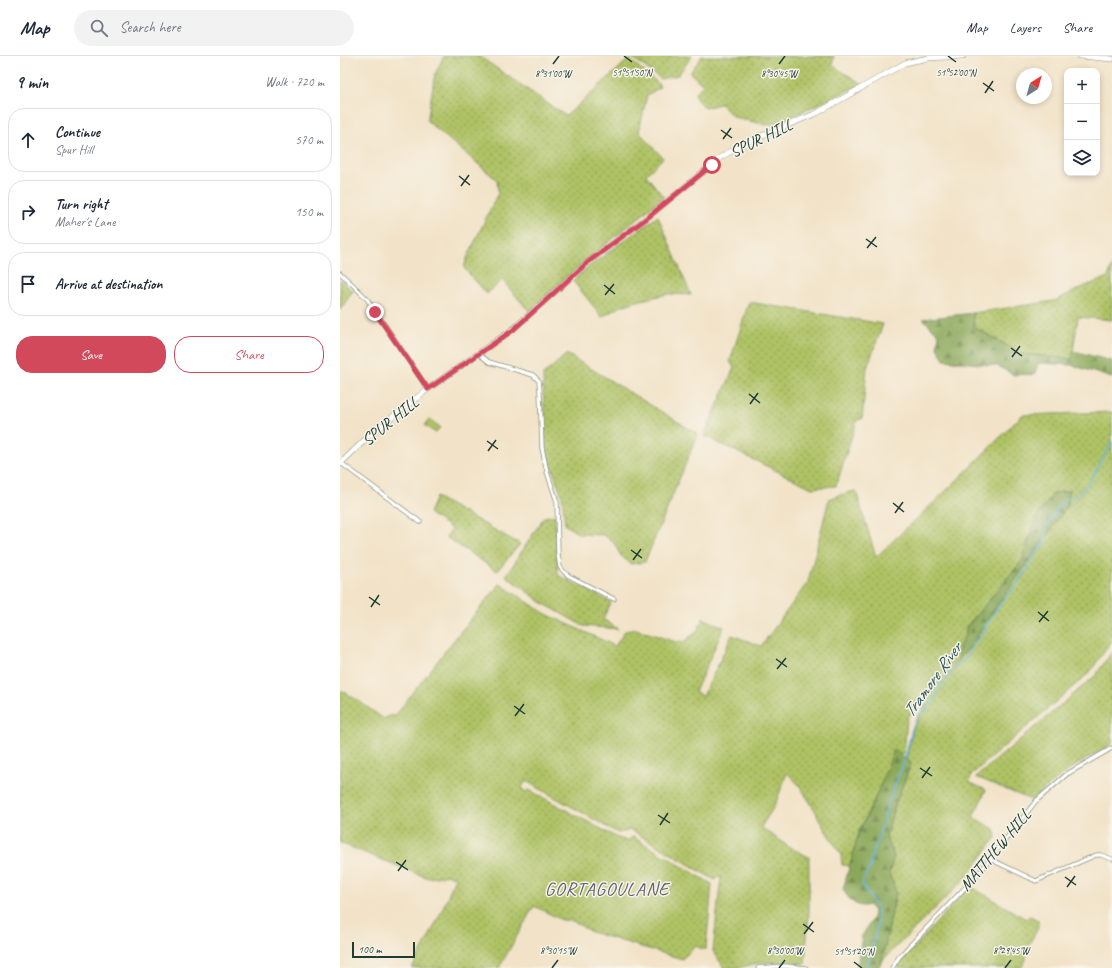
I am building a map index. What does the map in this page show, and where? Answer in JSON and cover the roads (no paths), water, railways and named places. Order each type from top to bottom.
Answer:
[{"type":"street","name":"SPUR HILL","points":[[340,464],[371,434],[428,389],[513,330],[588,262],[647,218],[721,158],[742,144],[767,132],[817,113],[906,63],[928,58],[963,56]]},
{"type":"street","points":[[1080,56],[1112,59]]},
{"type":"street","points":[[340,273],[367,299],[428,389]]},
{"type":"street","points":[[479,354],[489,362],[533,375],[539,381],[542,448],[556,502],[560,567],[569,576],[614,599]]},
{"type":"street","points":[[340,464],[420,522]]},
{"type":"street","name":"MATTHEW HILL","points":[[892,968],[899,957],[979,873],[1036,801],[1067,774],[1112,748]]},
{"type":"street","points":[[990,859],[1036,881],[1096,856],[1101,855],[1112,859]]},
{"type":"street","points":[[758,968],[786,966],[806,968]]},
{"type":"waterway","name":"Tramore River","points":[[866,968],[876,933],[878,919],[875,905],[862,883],[870,868],[873,852],[880,834],[887,806],[905,759],[912,729],[918,715],[926,710],[928,705],[932,705],[941,685],[949,678],[950,671],[967,657],[973,643],[985,632],[985,627],[994,613],[1006,596],[1010,593],[1045,542],[1047,526],[1059,506],[1066,499],[1075,497],[1089,483],[1112,442]]},
{"type":"district","name":"GORTAGOULANE","points":[[607,889]]}]
